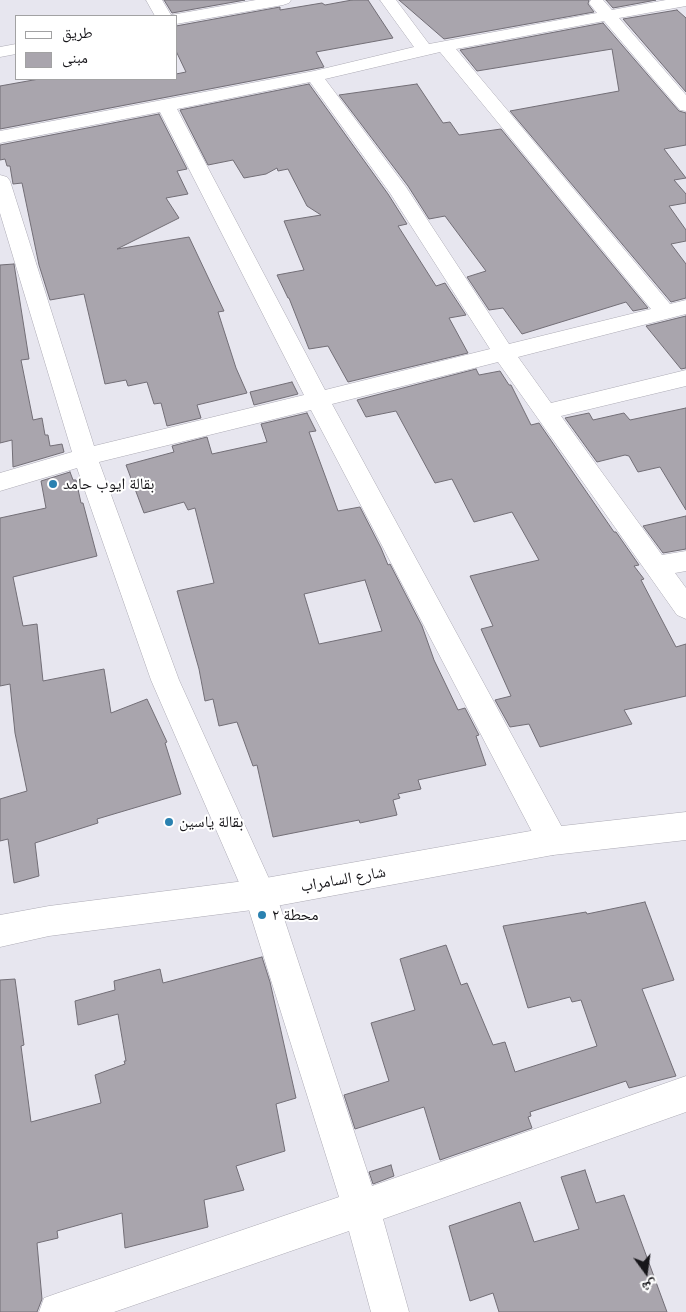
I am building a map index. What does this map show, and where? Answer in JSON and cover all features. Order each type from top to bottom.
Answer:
[{"type":"street","points":[[154,0],[162,15]]},
{"type":"street","points":[[178,19],[283,0]]},
{"type":"street","points":[[388,0],[425,50]]},
{"type":"street","points":[[594,0],[686,106]]},
{"type":"street","points":[[0,137],[314,76],[445,46],[686,2]]},
{"type":"street","points":[[0,482],[84,457],[318,400],[675,309],[445,46]]},
{"type":"street","points":[[0,52],[15,49]]},
{"type":"street","points":[[314,76],[399,191],[503,352],[686,608]]},
{"type":"street","points":[[166,106],[318,400],[553,841]]},
{"type":"street","points":[[0,182],[84,457],[165,680],[260,894],[361,1208],[390,1312]]},
{"type":"street","points":[[546,412],[686,378]]},
{"type":"street","points":[[656,566],[686,561]]},
{"type":"street","name":"شارع السامراب","points":[[0,931],[49,921],[260,894],[553,841],[686,826]]},
{"type":"street","points":[[58,1312],[686,1094]]},
{"type":"building","points":[[164,0],[245,0],[172,13]]},
{"type":"building","points":[[352,0],[368,0],[393,38],[316,52],[324,67],[0,129],[0,86],[33,80],[178,80],[178,74],[186,72],[178,55],[178,26],[280,7],[280,10],[322,3],[325,5]]},
{"type":"building","points":[[399,0],[589,0],[588,4],[594,12],[444,39]]},
{"type":"building","points":[[606,0],[656,0],[613,8]]},
{"type":"building","points":[[677,10],[686,18],[686,92],[623,19]]},
{"type":"building","points":[[603,23],[679,111],[686,113],[686,145],[664,149],[686,178],[674,180],[686,194],[686,203],[669,206],[686,230],[686,241],[671,244],[686,264],[686,298],[671,302],[510,111],[619,91],[612,49],[477,71],[460,50]]},
{"type":"building","points":[[309,84],[388,194],[407,224],[398,226],[436,286],[445,283],[466,315],[449,318],[468,353],[348,382],[328,346],[309,349],[289,298],[277,275],[304,270],[284,221],[321,215],[307,206],[288,169],[278,171],[277,168],[266,174],[244,178],[233,160],[208,165],[180,110]]},
{"type":"building","points":[[417,84],[443,123],[450,122],[459,135],[501,129],[648,308],[633,311],[626,302],[522,334],[503,308],[489,310],[467,277],[486,271],[445,216],[429,219],[408,186],[339,95]]},
{"type":"building","points":[[159,114],[187,169],[177,171],[188,194],[166,198],[179,218],[117,249],[189,237],[224,311],[218,312],[236,368],[247,393],[197,405],[201,418],[167,426],[161,403],[154,404],[147,382],[128,386],[126,380],[105,384],[84,294],[50,300],[39,265],[22,183],[13,184],[10,166],[7,166],[5,159],[0,160],[0,145]]},
{"type":"building","points":[[14,264],[29,359],[21,360],[33,420],[42,418],[45,435],[48,435],[50,446],[62,444],[64,452],[13,467],[12,440],[0,443],[0,265]]},
{"type":"building","points":[[686,316],[686,368],[681,369],[646,326]]},
{"type":"building","points":[[476,369],[479,375],[500,371],[509,385],[511,385],[531,425],[539,423],[639,565],[634,566],[644,579],[641,580],[676,647],[686,644],[686,696],[624,710],[632,724],[540,747],[529,724],[510,727],[495,700],[511,696],[481,629],[493,626],[470,576],[539,560],[512,512],[474,522],[452,479],[435,483],[396,411],[366,417],[357,400]]},
{"type":"building","points":[[292,382],[298,394],[254,405],[250,392]]},
{"type":"building","points":[[686,408],[686,510],[660,467],[638,472],[629,456],[625,455],[597,462],[565,418],[589,413],[593,420],[624,413],[630,420]]},
{"type":"building","points":[[307,413],[316,431],[309,432],[338,511],[360,507],[388,565],[390,564],[422,626],[434,660],[458,710],[465,708],[479,735],[476,736],[486,765],[418,780],[421,789],[398,794],[400,798],[393,800],[397,815],[360,823],[359,820],[273,837],[257,765],[253,766],[237,722],[219,726],[213,699],[205,701],[199,669],[177,591],[214,583],[195,508],[188,510],[184,502],[144,513],[126,465],[174,452],[172,446],[207,437],[212,454],[267,442],[261,424]],"holes":[[[365,580],[382,631],[319,644],[304,594]]]},
{"type":"building","points":[[70,472],[73,480],[76,480],[97,556],[13,577],[23,626],[37,624],[43,681],[104,669],[111,713],[147,699],[167,742],[165,743],[181,794],[97,819],[98,823],[35,843],[39,876],[14,883],[8,839],[0,841],[0,799],[27,791],[15,733],[10,684],[0,686],[0,518],[46,508],[41,481]]},
{"type":"building","points":[[686,516],[686,549],[663,553],[643,526]]},
{"type":"building","points":[[645,902],[674,980],[642,989],[676,1076],[629,1088],[626,1081],[530,1112],[531,1116],[528,1117],[532,1128],[440,1160],[424,1107],[355,1129],[344,1095],[389,1081],[371,1023],[415,1010],[400,959],[446,945],[461,985],[467,983],[493,1045],[505,1042],[515,1072],[597,1046],[581,1000],[572,1002],[570,997],[528,1008],[503,926],[586,912],[587,914]]},
{"type":"building","points":[[262,957],[270,982],[296,1098],[276,1104],[285,1151],[236,1166],[244,1190],[204,1200],[208,1227],[125,1248],[122,1213],[57,1231],[58,1238],[37,1243],[42,1299],[37,1312],[0,1312],[0,980],[15,979],[24,1045],[21,1046],[31,1122],[101,1103],[95,1075],[125,1064],[118,1014],[78,1025],[75,1001],[115,990],[114,981],[160,969],[163,983]]},
{"type":"building","points":[[391,1165],[394,1176],[373,1184],[369,1172]]},
{"type":"building","points":[[585,1170],[596,1203],[624,1195],[667,1312],[499,1312],[493,1293],[470,1301],[449,1226],[520,1202],[534,1242],[579,1229],[561,1177]]},
{"type":"place","name":"بقالة ايوب حامد","points":[[53,484]]},
{"type":"place","name":"بقالة ياسين","points":[[169,822]]},
{"type":"place","name":"محطة ٢","points":[[262,915]]}]
